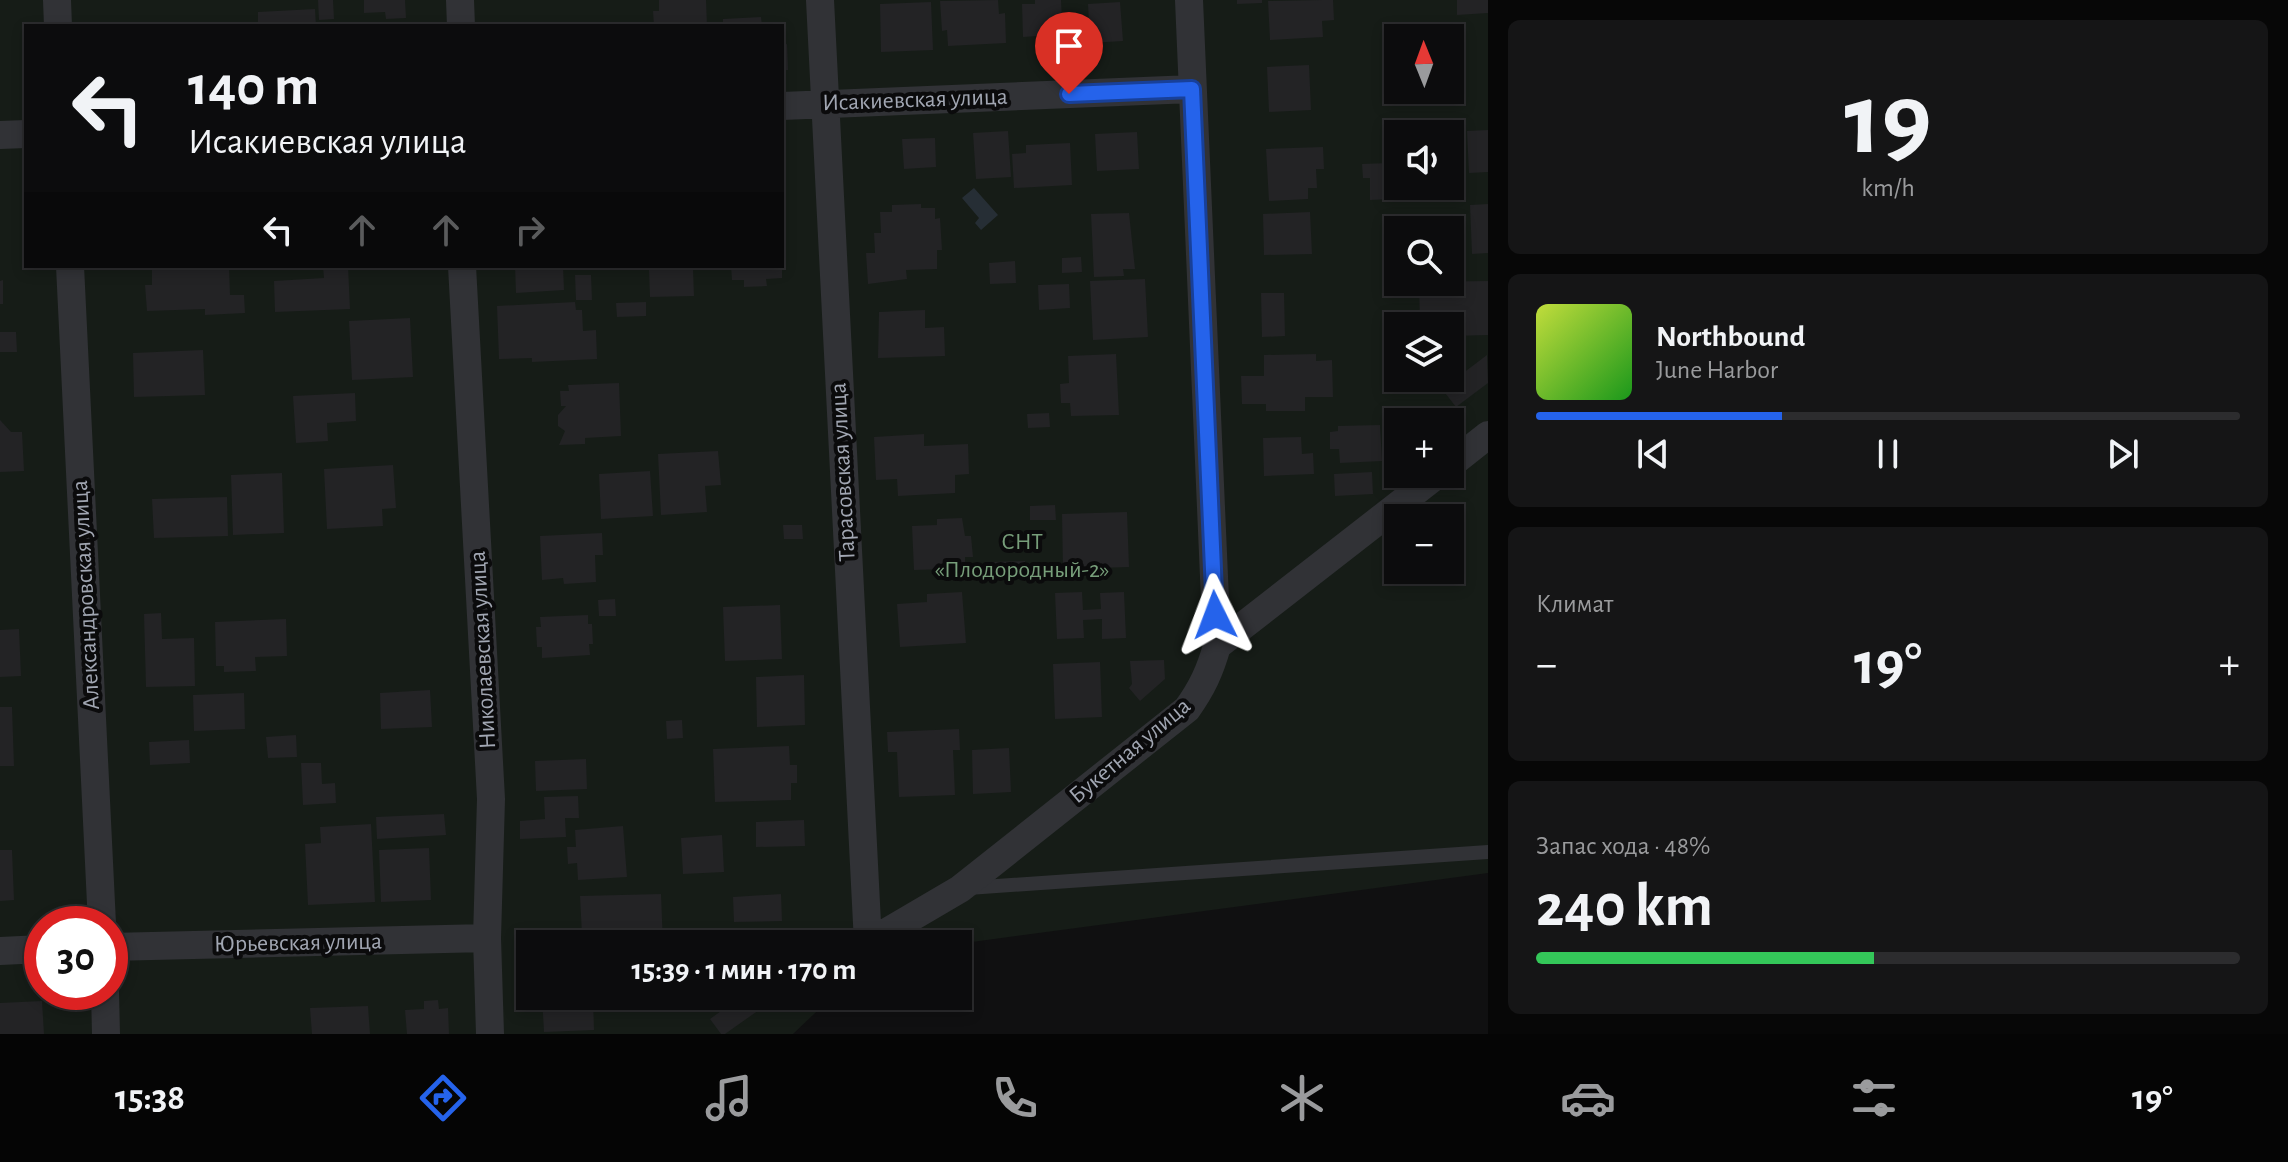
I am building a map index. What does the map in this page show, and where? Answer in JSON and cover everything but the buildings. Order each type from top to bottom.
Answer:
[{"type":"street","points":[[57,0],[58,24]]},
{"type":"street","points":[[460,0],[461,24]]},
{"type":"street","name":"Тарасовская улица","points":[[820,0],[867,930]]},
{"type":"street","points":[[1189,0],[1217,646]]},
{"type":"street","name":"Исакиевская улица","points":[[784,106],[1192,89]]},
{"type":"street","points":[[0,135],[24,134]]},
{"type":"street","name":"Александровская улица","points":[[70,268],[101,906]]},
{"type":"street","name":"Николаевская улица","points":[[462,268],[491,799],[487,938],[490,1034]]},
{"type":"street","points":[[1464,454],[1488,435]]},
{"type":"street","points":[[1217,646],[1420,488]]},
{"type":"street","name":"Букетная улица","points":[[890,930],[960,889],[1187,709],[1202,687],[1217,646]]},
{"type":"street","name":"Юрьевская улица","points":[[128,947],[487,938]]},
{"type":"street","points":[[0,951],[24,950]]},
{"type":"street","points":[[105,1010],[106,1034]]},
{"type":"lane","points":[[960,889],[1488,852]]},
{"type":"green space","name":"СНТ «Плодородный-2»","points":[[0,0],[1488,0],[1488,873],[972,942],[972,930],[516,930],[516,1010],[818,1010],[793,1034],[0,1034]]},
{"type":"shaded area","points":[[974,188],[998,215],[981,230],[975,223],[979,218],[962,198]]},
{"type":"route","points":[[1069,94],[1192,89],[1215,615]]}]
